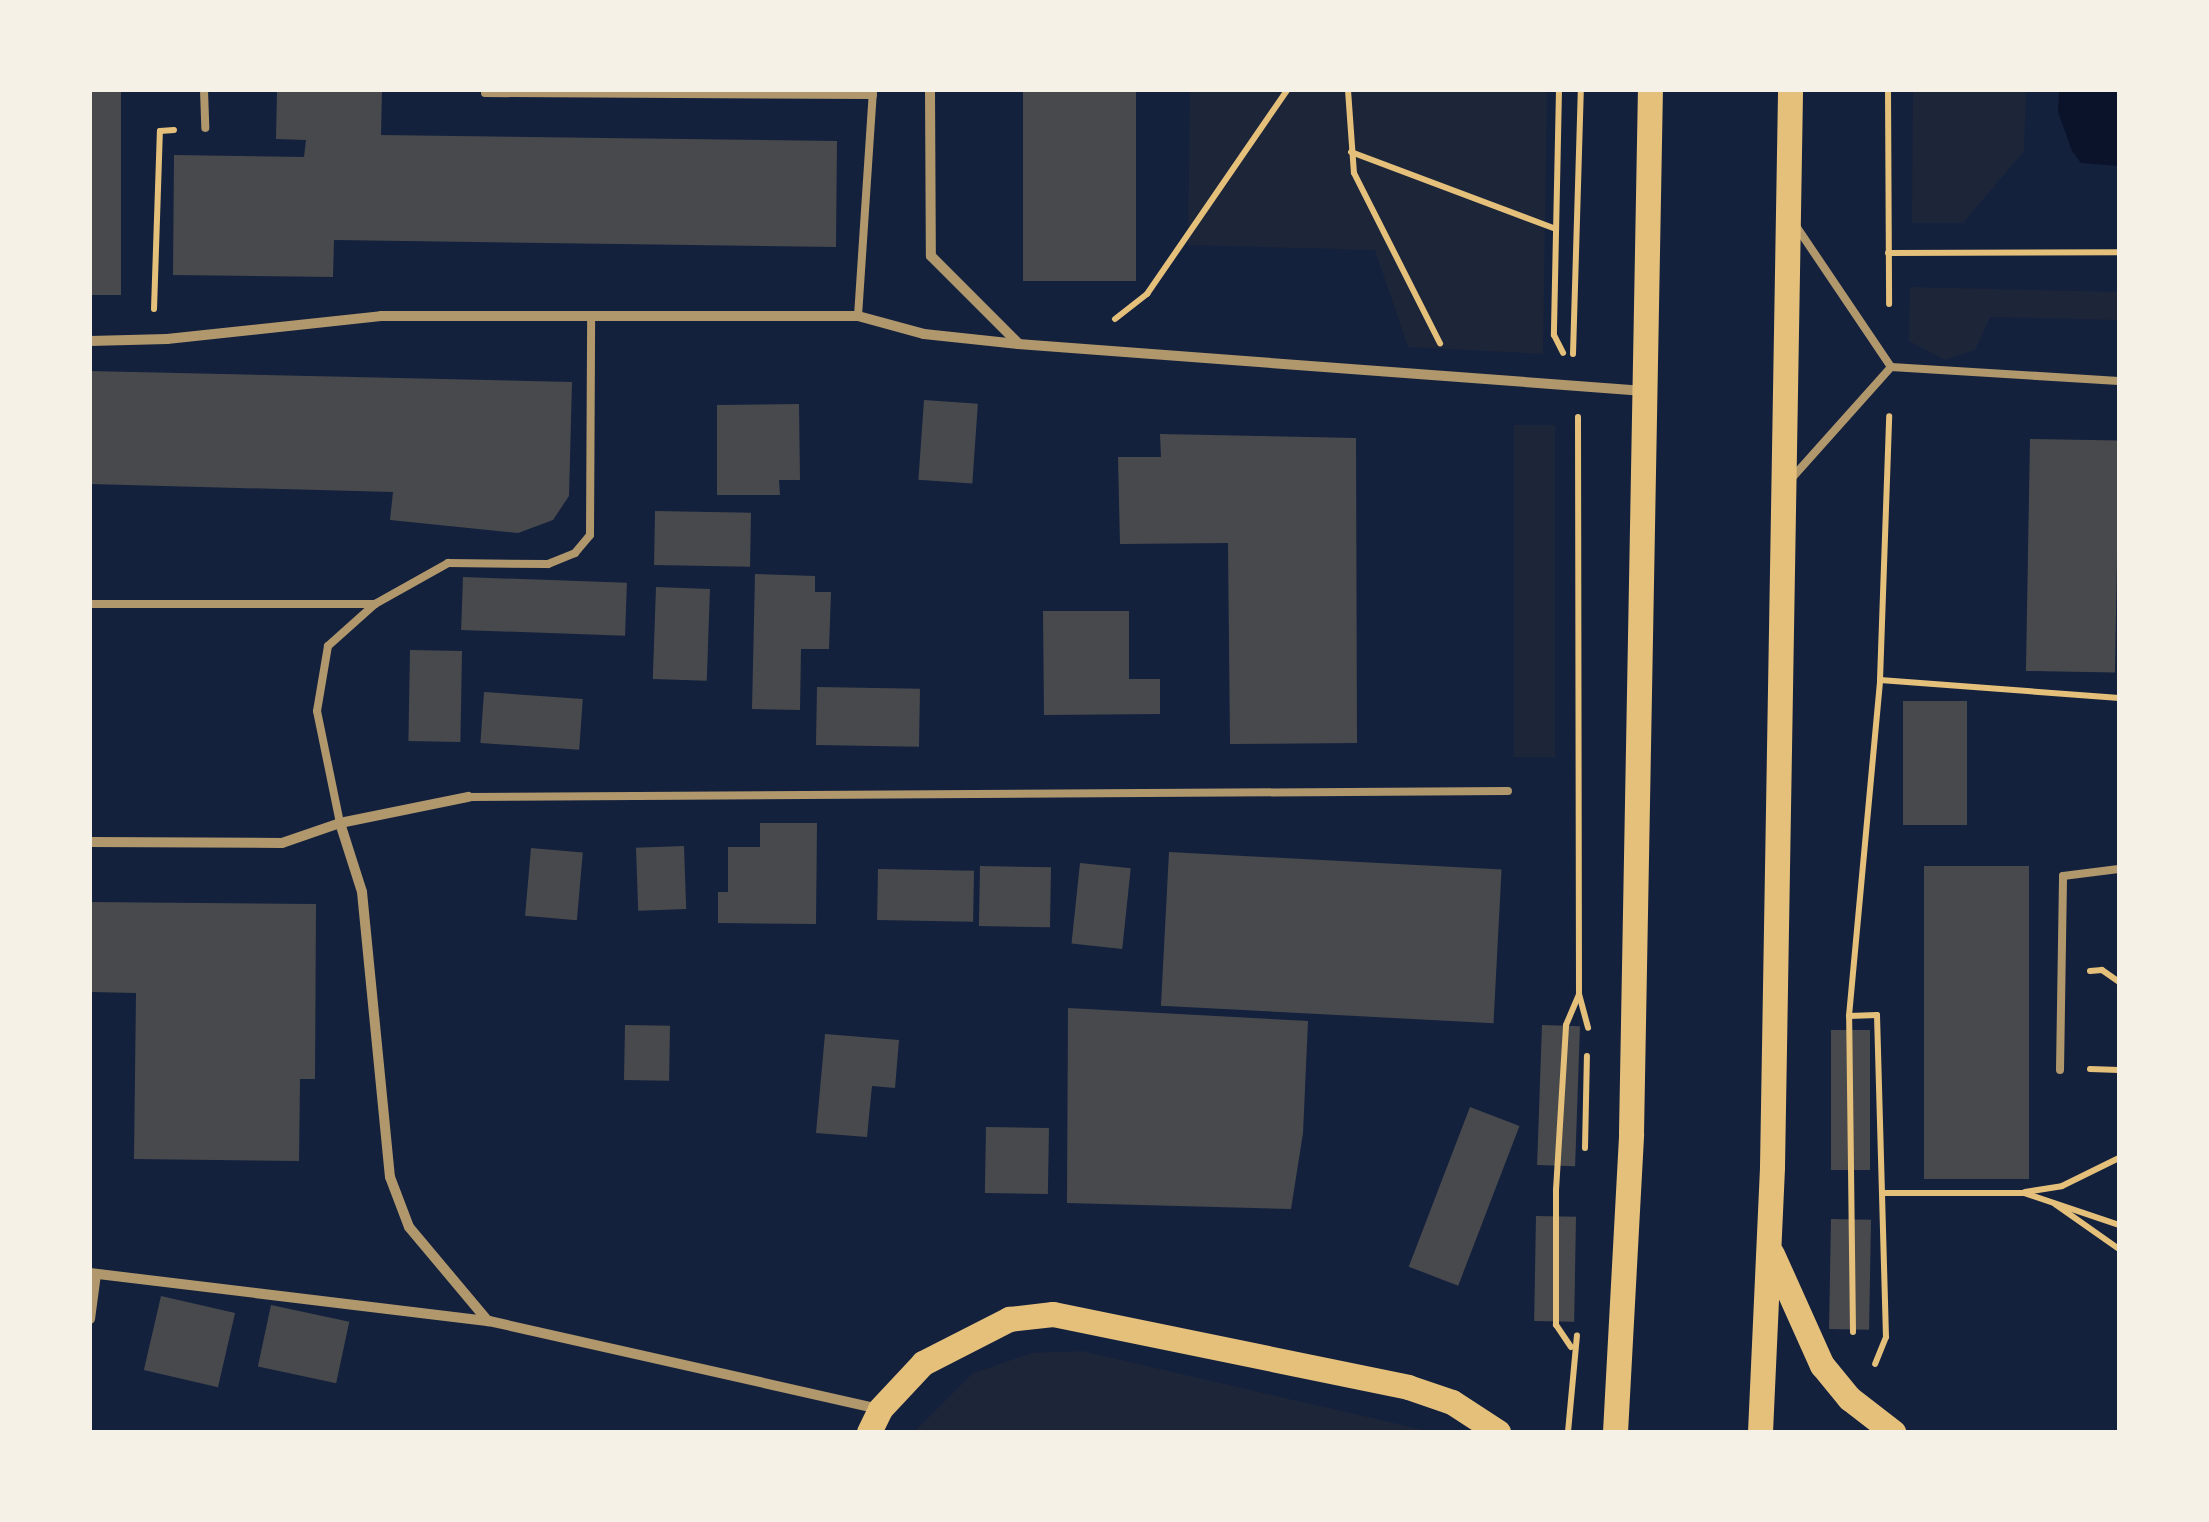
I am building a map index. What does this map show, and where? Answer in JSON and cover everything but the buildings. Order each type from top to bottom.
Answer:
[{"type":"main road","points":[[1615,1432],[1631,1133],[1650,90]]},
{"type":"main road","points":[[1760,1432],[1769,1247],[1790,90]]},
{"type":"main road","points":[[1769,1247],[1822,1365],[1849,1398],[1893,1432]]},
{"type":"main road","points":[[875,1420],[923,1362],[1009,1319],[1053,1314],[1408,1386],[1452,1402],[1498,1432]]},
{"type":"street","points":[[930,90],[930,256],[1018,344]]},
{"type":"street","points":[[90,341],[153,339],[382,316],[858,316],[924,334],[1018,344],[1456,375],[1575,379],[1645,391]]},
{"type":"street","points":[[90,842],[282,844],[340,823],[468,798]]},
{"type":"street","points":[[340,823],[362,892],[390,1177],[409,1227],[489,1321]]},
{"type":"street","points":[[90,1319],[93,1274],[489,1321],[875,1420]]},
{"type":"lane","points":[[204,90],[205,128]]},
{"type":"lane","points":[[485,94],[873,92],[858,316]]},
{"type":"lane","points":[[1787,212],[1891,367]]},
{"type":"lane","points":[[340,823],[317,711],[328,646],[375,604],[448,562],[548,564],[575,553],[590,535],[591,316]]},
{"type":"lane","points":[[1891,367],[2119,381]]},
{"type":"lane","points":[[1781,491],[1891,367]]},
{"type":"lane","points":[[90,604],[375,604]]},
{"type":"lane","points":[[468,798],[1508,791]]},
{"type":"lane","points":[[2060,1070],[2063,876],[2119,869]]},
{"type":"path","points":[[1077,348],[1148,294],[1287,90]]},
{"type":"path","points":[[1348,90],[1350,152],[1456,375]]},
{"type":"path","points":[[1559,90],[1554,334],[1575,379]]},
{"type":"path","points":[[1581,90],[1575,379],[1580,994],[1588,1024],[1585,1156]]},
{"type":"path","points":[[1853,1331],[1849,1016],[1880,680],[1891,367],[1888,90]]},
{"type":"path","points":[[153,339],[160,131],[205,128]]},
{"type":"path","points":[[1350,152],[1556,229]]},
{"type":"path","points":[[1888,253],[2119,252]]},
{"type":"path","points":[[1880,680],[2119,698]]},
{"type":"path","points":[[1571,1347],[1556,1326],[1556,1190],[1566,1025],[1580,994]]},
{"type":"path","points":[[1849,1016],[1877,1015],[1886,1336],[1867,1381]]},
{"type":"path","points":[[1882,1193],[2024,1192],[2062,1186],[2119,1158]]},
{"type":"path","points":[[2024,1192],[2119,1225]]},
{"type":"path","points":[[2050,1201],[2119,1249]]},
{"type":"path","points":[[1568,1432],[1571,1347],[1581,1326]]},
{"type":"shaded area","points":[[1190,90],[1547,90],[1543,354],[1408,347],[1375,250],[1188,245]]},
{"type":"shaded area","points":[[1913,90],[2026,90],[2024,151],[1963,223],[1912,223]]},
{"type":"shaded area","points":[[2059,90],[2119,90],[2119,166],[2081,163],[2072,151],[2058,112]]},
{"type":"shaded area","points":[[1910,287],[2119,292],[2119,320],[1990,317],[1975,350],[1945,360],[1909,341]]},
{"type":"shaded area","points":[[1514,425],[1555,425],[1555,757],[1514,757]]},
{"type":"shaded area","points":[[1082,1351],[1426,1432],[914,1432],[973,1373],[1032,1353]]}]
